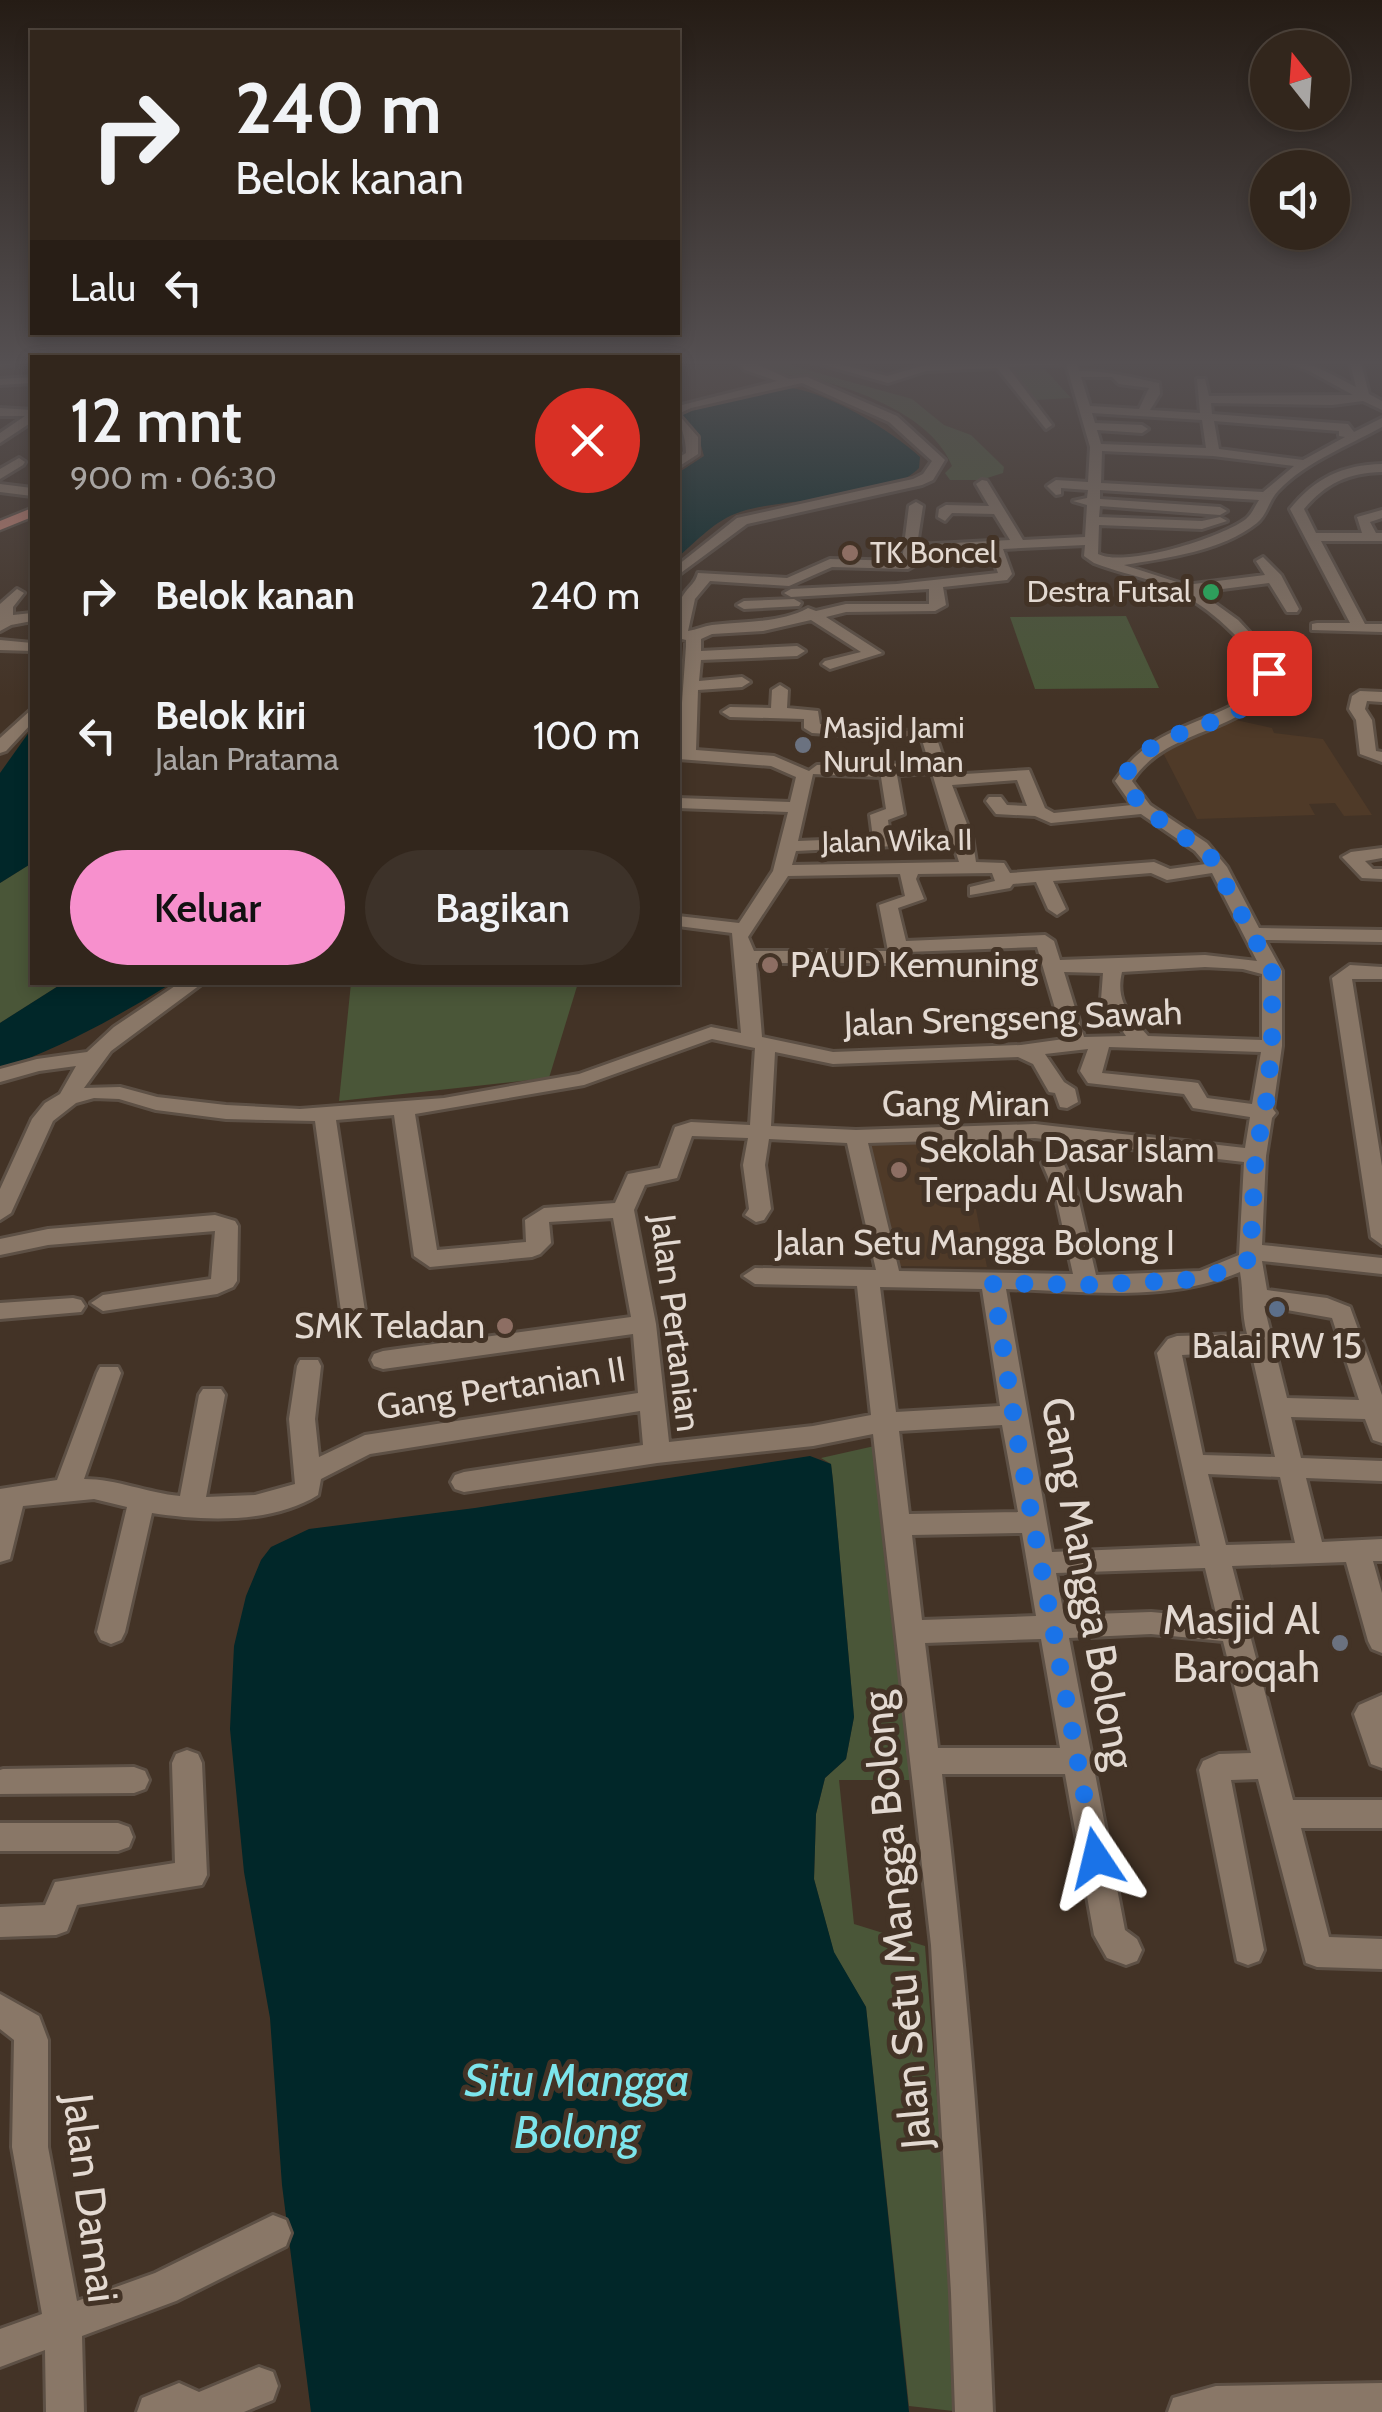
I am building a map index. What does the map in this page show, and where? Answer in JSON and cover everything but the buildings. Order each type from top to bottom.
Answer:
[{"type":"main road","points":[[0,526],[30,513]]},
{"type":"street","points":[[680,569],[732,525],[917,482],[930,472]]},
{"type":"street","points":[[1095,472],[1094,521],[1088,541],[1091,556],[1106,565],[1187,589],[1222,612],[1261,654],[1269,673],[1265,690],[1254,703],[1171,736],[1127,772],[1123,781],[1144,809],[1201,847],[1218,867],[1272,971],[1272,1046],[1265,1113],[1255,1156],[1252,1293],[1256,1297],[1337,1308],[1379,1422],[1275,1407]]},
{"type":"street","points":[[1106,565],[1208,543],[1255,519],[1266,496],[1296,472]]},
{"type":"street","points":[[1341,472],[1309,493],[1297,509],[1360,628]]},
{"type":"street","points":[[982,484],[1019,544]]},
{"type":"street","points":[[0,488],[30,492]]},
{"type":"street","points":[[1051,494],[1266,496]]},
{"type":"street","points":[[1094,495],[1226,513],[1202,525],[1094,521]]},
{"type":"street","points":[[945,517],[946,508],[968,502],[998,510]]},
{"type":"street","points":[[791,592],[830,563],[908,565],[916,506]]},
{"type":"street","points":[[1377,538],[1362,520],[1382,514]]},
{"type":"street","points":[[1311,537],[1377,538]]},
{"type":"street","points":[[830,664],[874,652],[812,614],[791,592],[704,576],[702,585],[688,598],[680,634],[693,637],[720,628],[762,627],[812,614],[846,608],[939,606],[936,585],[952,564],[996,545],[1088,541]]},
{"type":"street","points":[[910,548],[952,564],[1005,576],[996,545]]},
{"type":"street","points":[[1263,561],[1292,610]]},
{"type":"street","points":[[1187,589],[1276,578]]},
{"type":"street","points":[[744,605],[791,592],[936,585]]},
{"type":"street","points":[[17,592],[6,606],[3,624],[30,617]]},
{"type":"street","points":[[1317,627],[1382,628]]},
{"type":"street","points":[[693,637],[696,656],[686,685],[690,733],[687,755],[693,778]]},
{"type":"street","points":[[0,645],[30,647]]},
{"type":"street","points":[[1261,654],[1301,651]]},
{"type":"street","points":[[696,656],[797,652]]},
{"type":"street","points":[[686,685],[742,682]]},
{"type":"street","points":[[780,690],[780,714]]},
{"type":"street","points":[[1382,697],[1360,696],[1368,717],[1363,735],[1368,754],[1382,757]]},
{"type":"street","points":[[730,712],[812,714],[812,728],[924,734],[932,748],[969,867]]},
{"type":"street","points":[[3,740],[30,716]]},
{"type":"street","points":[[734,928],[782,870],[796,808],[811,772],[820,765],[822,729]]},
{"type":"street","points":[[687,755],[774,761],[811,772],[1023,774],[1038,810]]},
{"type":"street","points":[[882,771],[889,775],[895,814],[879,816],[882,841]]},
{"type":"street","points":[[995,801],[1002,810],[1038,810],[1051,818],[1144,809]]},
{"type":"street","points":[[680,802],[796,808]]},
{"type":"street","points":[[788,846],[852,848],[882,841],[962,837]]},
{"type":"street","points":[[1382,853],[1351,857],[1368,874],[1382,874]]},
{"type":"street","points":[[976,891],[1004,884],[1004,879],[1154,867],[1166,875],[1218,867]]},
{"type":"street","points":[[746,957],[896,957],[898,948],[888,904],[917,904],[908,879],[912,868]]},
{"type":"street","name":"Jalan Wika II","points":[[782,870],[999,868],[1004,879]]},
{"type":"street","points":[[1042,876],[1057,908]]},
{"type":"street","points":[[680,921],[734,928]]},
{"type":"street","points":[[734,928],[746,957],[758,1041],[760,1132],[754,1165],[760,1209],[756,1215]]},
{"type":"street","points":[[1256,934],[1382,936]]},
{"type":"street","points":[[898,948],[1045,941],[1076,1044]]},
{"type":"street","points":[[1054,966],[1205,961],[1244,963],[1272,971]]},
{"type":"street","points":[[1114,967],[1108,999],[1142,1042]]},
{"type":"street","points":[[1382,973],[1350,971],[1342,978],[1382,1237]]},
{"type":"street","points":[[0,1213],[5,1186],[42,1119],[70,1098],[74,1082],[90,1058],[191,985]]},
{"type":"street","name":"Jalan Srengseng Sawah","points":[[70,1098],[94,1092],[120,1092],[156,1102],[226,1112],[325,1121],[553,1087],[584,1080],[711,1034],[832,1058],[1021,1051],[1101,1041],[1272,1046]]},
{"type":"street","points":[[1101,1041],[1090,1071],[1095,1079],[1191,1088],[1200,1103],[1265,1113]]},
{"type":"street","points":[[1021,1051],[1041,1060],[1056,1087],[1065,1089],[1067,1102]]},
{"type":"street","points":[[0,1076],[37,1065],[90,1058]]},
{"type":"street","points":[[403,1112],[426,1256],[430,1259],[532,1250],[540,1243],[536,1220],[544,1215],[623,1210]]},
{"type":"street","points":[[325,1121],[353,1311]]},
{"type":"street","name":"Jalan Pertanian","points":[[657,1453],[644,1324],[623,1210],[636,1179],[669,1173],[686,1130],[760,1132]]},
{"type":"street","name":"Gang Miran","points":[[760,1132],[856,1137],[1035,1131],[1255,1156]]},
{"type":"street","name":"Jalan Setu Mangga Bolong","points":[[856,1137],[879,1281],[884,1422],[928,1762],[947,1946],[974,2412]]},
{"type":"street","points":[[1053,1163],[1066,1193],[1086,1285]]},
{"type":"street","points":[[0,1247],[48,1237],[227,1226],[224,1281],[217,1286],[103,1303]]},
{"type":"street","points":[[1251,1256],[1382,1266]]},
{"type":"street","name":"Jalan Setu Mangga Bolong I","points":[[755,1276],[1086,1285],[1203,1279],[1251,1256]]},
{"type":"street","name":"Gang Mangga Bolong","points":[[993,1283],[1013,1416],[1055,1624],[1110,1935],[1118,1947],[1126,1950]]},
{"type":"street","points":[[1256,1297],[1252,1306],[1259,1342],[1310,1552]]},
{"type":"street","points":[[0,1311],[73,1306]]},
{"type":"street","points":[[383,1360],[644,1324]]},
{"type":"street","points":[[1259,1342],[1171,1348],[1192,1464],[1317,1952],[1380,1962]]},
{"type":"street","points":[[309,1366],[302,1418],[309,1474]]},
{"type":"street","points":[[67,1490],[110,1373]]},
{"type":"street","points":[[191,1506],[212,1395]]},
{"type":"street","name":"Gang Pertanian II","points":[[5,1498],[67,1490],[109,1490],[141,1502],[191,1506],[290,1500],[309,1488],[309,1474],[365,1445],[650,1400]]},
{"type":"street","points":[[464,1482],[657,1453],[813,1436],[884,1422],[1013,1416]]},
{"type":"street","points":[[1192,1464],[1382,1472]]},
{"type":"street","points":[[0,1550],[5,1498]]},
{"type":"street","points":[[111,1632],[141,1502]]},
{"type":"street","points":[[896,1525],[1033,1522]]},
{"type":"street","points":[[1040,1563],[1369,1550],[1382,1641]]},
{"type":"street","points":[[909,1632],[1151,1622],[1237,1631]]},
{"type":"street","points":[[1382,1707],[1369,1714],[1382,1755]]},
{"type":"street","points":[[928,1762],[1079,1761]]},
{"type":"street","points":[[0,1922],[56,1920],[66,1892],[191,1875],[187,1764]]},
{"type":"street","points":[[1248,1950],[1214,1770],[1270,1765]]},
{"type":"street","points":[[1,1785],[134,1780]]},
{"type":"street","points":[[1282,1814],[1382,1814]]},
{"type":"street","points":[[0,1838],[118,1836]]},
{"type":"street","name":"Jalan Damai","points":[[0,2010],[27,2028],[30,2040],[30,2147],[63,2326],[65,2412]]},
{"type":"street","points":[[0,2348],[163,2288],[273,2233]]},
{"type":"street","points":[[156,2412],[179,2402],[197,2412],[259,2386]]},
{"type":"street","points":[[1188,2412],[1216,2404],[1382,2402]]},
{"type":"shaded area","points":[[1227,718],[1272,728],[1274,733],[1323,739],[1372,815],[1344,816],[1335,803],[1309,804],[1315,815],[1197,819],[1159,745]]},
{"type":"shaded area","name":"Sekolah Dasar Islam Terpadu Al Uswah","points":[[915,1135],[946,1207],[976,1209],[987,1267],[893,1266],[860,1138]]},
{"type":"green space","points":[[1003,472],[981,480],[950,480],[945,473]]},
{"type":"green space","points":[[1126,616],[1159,688],[1035,689],[1010,617]]},
{"type":"green space","points":[[30,864],[30,985],[60,985],[0,1023],[0,883]]},
{"type":"green space","points":[[351,985],[577,985],[549,1078],[339,1101]]},
{"type":"green space","points":[[879,1445],[916,1780],[839,1780],[854,1924],[925,1946],[962,2412],[909,2406],[866,2007],[834,1953],[814,1879],[816,1814],[825,1778],[846,1759],[854,1717],[831,1464],[821,1458]]},
{"type":"water","points":[[680,472],[914,472],[860,493],[740,512],[714,526],[680,555]]},
{"type":"water","points":[[30,731],[30,864],[0,883],[0,773]]},
{"type":"water","points":[[60,985],[169,985],[88,1031],[0,1069],[0,1023]]},
{"type":"water","name":"Situ Mangga Bolong","points":[[810,1456],[831,1464],[854,1717],[846,1759],[825,1778],[816,1814],[814,1879],[834,1952],[866,2007],[909,2412],[311,2412],[282,2185],[270,2018],[244,1872],[230,1729],[234,1646],[246,1596],[261,1560],[271,1547],[309,1529],[475,1508]]},
{"type":"place","name":"TK Boncel","points":[[850,553]]},
{"type":"place","name":"Destra Futsal","points":[[1211,592]]},
{"type":"place","name":"Masjid Jami Nurul Iman","points":[[803,745]]},
{"type":"place","name":"PAUD Kemuning","points":[[770,965]]},
{"type":"place","name":"Sekolah Dasar Islam Terpadu Al Uswah","points":[[899,1170]]},
{"type":"place","name":"Balai RW 15","points":[[1277,1309]]},
{"type":"place","name":"SMK Teladan","points":[[505,1326]]},
{"type":"place","name":"Masjid Al Baroqah","points":[[1340,1643]]},
{"type":"route","points":[[1096,1858],[1016,1432],[993,1283],[1143,1284],[1203,1279],[1250,1259],[1256,1149],[1265,1113],[1272,1046],[1272,971],[1256,934],[1209,854],[1144,809],[1130,796],[1123,781],[1136,762],[1171,736],[1254,703],[1265,690],[1269,673]]}]
